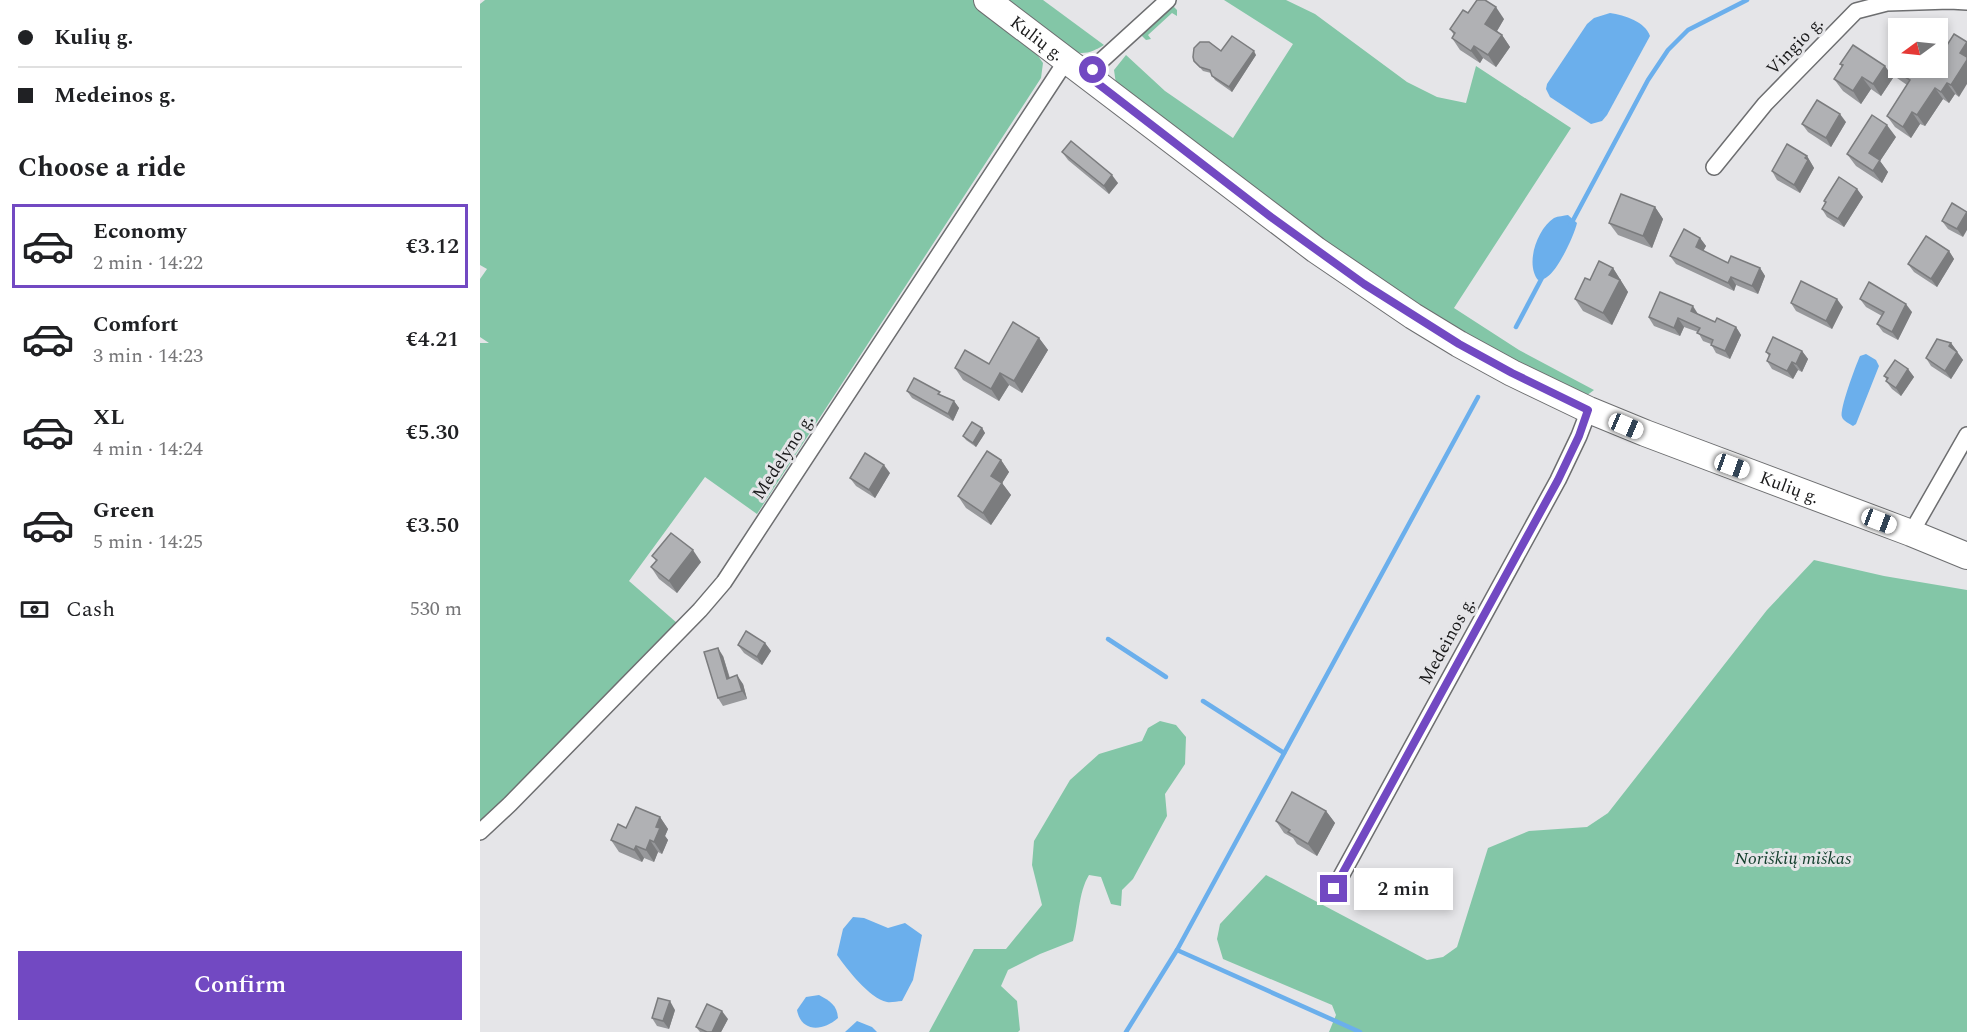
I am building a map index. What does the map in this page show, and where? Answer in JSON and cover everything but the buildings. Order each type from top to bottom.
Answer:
[{"type":"main road","name":"Kulių g.","points":[[987,0],[1307,244],[1372,290],[1459,344],[1588,410],[1967,556]]},
{"type":"street","points":[[1088,76],[1101,61],[1168,0]]},
{"type":"street","name":"Vingio g.","points":[[1714,167],[1765,104],[1856,11],[1887,3],[1967,2]]},
{"type":"street","name":"Medelyno g.","points":[[480,832],[700,610],[724,582],[1066,61]]},
{"type":"street","name":"Medeinos g.","points":[[1334,889],[1558,480],[1579,436],[1588,410]]},
{"type":"street","points":[[1911,533],[1967,435]]},
{"type":"green space","points":[[485,0],[973,0],[1031,46],[1043,63],[1041,78],[757,514],[705,477],[629,581],[677,623],[480,824],[480,343],[489,343],[480,337],[480,279],[487,269],[480,265],[480,4]]},
{"type":"green space","points":[[1001,0],[1043,0],[1104,45],[1090,52],[1074,52]]},
{"type":"green space","points":[[1224,0],[1286,0],[1315,14],[1407,82],[1437,97],[1466,103],[1476,66],[1571,128],[1454,308],[1519,350],[1594,390],[1586,396],[1547,381],[1375,281],[1116,84],[1114,70],[1126,55],[1165,91],[1233,138],[1293,44]]},
{"type":"green space","points":[[1174,7],[1177,10],[1177,16],[1172,13],[1148,35],[1151,39],[1146,40],[1142,36],[1143,32]]},
{"type":"green space","name":"Noriškių miškas","points":[[1814,560],[1884,576],[1967,590],[1967,1032],[1329,1032],[1336,1015],[1332,1005],[1223,959],[1217,939],[1220,924],[1266,875],[1427,960],[1443,957],[1457,947],[1488,848],[1529,831],[1587,827],[1608,813],[1767,610]]},
{"type":"green space","points":[[1160,721],[1176,725],[1186,737],[1185,764],[1165,794],[1167,816],[1133,879],[1122,890],[1121,906],[1111,904],[1101,877],[1089,875],[1081,898],[1073,941],[1008,970],[1001,986],[1017,1001],[1020,1030],[1018,1032],[929,1032],[974,949],[1006,949],[1042,905],[1032,865],[1034,841],[1070,780],[1099,754],[1142,741],[1148,728]]},
{"type":"water","points":[[1610,13],[1634,20],[1644,27],[1650,36],[1607,115],[1602,121],[1591,124],[1550,97],[1546,89],[1547,84],[1587,24],[1594,18]]},
{"type":"water","points":[[1568,215],[1577,223],[1569,244],[1551,273],[1538,280],[1534,273],[1533,256],[1538,238],[1542,230],[1554,218]]},
{"type":"water","points":[[1866,354],[1876,360],[1879,366],[1856,424],[1853,426],[1843,418],[1843,406],[1860,356]]},
{"type":"water","points":[[853,917],[864,918],[888,928],[905,923],[922,935],[913,980],[902,1001],[887,1002],[873,995],[846,968],[837,955],[843,929]]},
{"type":"water","points":[[819,995],[832,1004],[838,1018],[825,1026],[808,1026],[803,1023],[797,1010],[806,997]]},
{"type":"water","points":[[857,1021],[872,1027],[877,1032],[845,1032]]},
{"type":"waterway","points":[[1571,224],[1648,80],[1668,50],[1688,30],[1747,0]]},
{"type":"waterway","points":[[1516,327],[1544,274]]},
{"type":"waterway","points":[[1126,1032],[1177,950],[1478,397]]},
{"type":"waterway","points":[[1108,639],[1166,677]]},
{"type":"waterway","points":[[1203,701],[1284,753]]},
{"type":"waterway","points":[[1177,950],[1360,1032]]},
{"type":"route","points":[[1093,70],[1088,76],[1271,217],[1364,284],[1459,344],[1588,410],[1579,436],[1558,480],[1334,889]]}]
